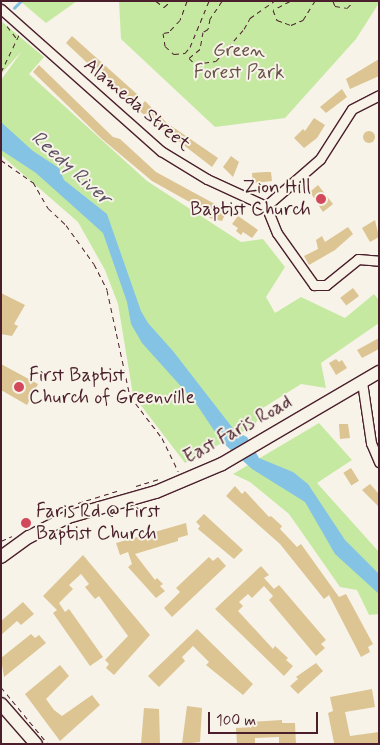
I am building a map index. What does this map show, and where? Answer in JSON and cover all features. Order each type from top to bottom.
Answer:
[{"type":"main road","name":"East Faris Road","points":[[1,557],[37,533],[68,518],[156,492],[222,464],[379,372]]},
{"type":"main road","points":[[1,704],[36,744]]},
{"type":"street","name":"Alameda Street","points":[[1,9],[173,159],[207,179],[266,206]]},
{"type":"street","points":[[379,95],[346,115],[320,159],[266,206],[277,233],[316,286],[326,285],[358,259],[379,261]]},
{"type":"street","points":[[362,382],[371,443],[379,462]]},
{"type":"path","points":[[156,1],[164,7],[171,1]]},
{"type":"path","points":[[187,1],[180,20],[169,32],[163,33],[165,46],[174,54],[185,53],[190,47],[209,1]]},
{"type":"path","points":[[222,1],[210,19],[208,29],[203,32],[200,49],[189,58],[195,64],[216,61],[244,29],[250,18],[274,1]]},
{"type":"path","points":[[290,1],[273,10],[277,20],[292,25],[303,20],[315,1]]},
{"type":"path","points":[[332,1],[335,6],[347,8],[354,1]]},
{"type":"path","points":[[7,25],[17,39]]},
{"type":"path","points":[[1,72],[22,28]]},
{"type":"path","points":[[1,160],[33,182],[48,208],[66,225],[94,264],[107,290],[130,396],[162,438],[179,474]]},
{"type":"path","points":[[1,687],[48,744]]},
{"type":"green space","points":[[20,1],[77,1],[46,23]]},
{"type":"green space","name":"Green Forest Park","points":[[119,1],[379,1],[379,3],[356,39],[285,118],[215,127],[121,39]]},
{"type":"green space","points":[[1,21],[44,57],[29,74],[147,181],[241,242],[263,239],[285,267],[266,297],[275,313],[301,297],[345,318],[374,294],[379,300],[379,323],[321,363],[326,388],[301,384],[263,408],[255,425],[185,463],[133,395],[118,304],[105,270],[78,222],[1,155],[1,80],[22,51],[1,74]]},
{"type":"green space","points":[[319,423],[352,460],[317,483],[379,552],[379,614],[369,615],[357,590],[340,587],[289,514],[250,482],[233,474]]},
{"type":"water","points":[[1,122],[33,151],[59,168],[64,180],[107,214],[141,311],[148,323],[173,351],[235,431],[247,437],[259,458],[293,472],[308,484],[345,540],[379,574],[379,594],[335,554],[305,502],[252,469],[221,441],[195,402],[142,343],[131,324],[127,302],[103,233],[36,173],[1,150]]},
{"type":"building","points":[[72,36],[138,95],[130,103],[66,43]]},
{"type":"building","points":[[379,59],[379,76],[350,89],[346,79]]},
{"type":"building","points":[[39,65],[113,137],[120,139],[156,172],[224,209],[226,212],[222,221],[209,218],[211,214],[152,181],[102,139],[33,72]]},
{"type":"building","points":[[342,89],[347,97],[326,113],[320,107]]},
{"type":"building","points":[[145,101],[167,123],[218,158],[212,167],[138,110]]},
{"type":"building","points":[[314,118],[325,125],[317,138],[304,148],[294,138],[303,129],[305,131]]},
{"type":"building","points":[[371,131],[374,132],[374,142],[367,143],[364,142],[363,135],[364,132]]},
{"type":"building","points":[[231,156],[239,162],[233,177],[223,167]]},
{"type":"building","points":[[271,172],[272,181],[253,183],[252,173]]},
{"type":"building","name":"Zion Hill Baptist Church","points":[[318,185],[333,204],[323,212],[310,192]]},
{"type":"building","points":[[238,216],[258,230],[252,238],[243,232],[241,235],[236,231],[238,228],[232,224]]},
{"type":"building","points":[[375,220],[379,237],[370,242],[362,228]]},
{"type":"building","points":[[348,227],[353,234],[335,250],[309,265],[304,256],[318,249],[316,240],[322,236],[325,242]]},
{"type":"building","points":[[353,288],[359,296],[346,306],[340,298]]},
{"type":"building","points":[[1,293],[25,305],[14,324],[18,326],[12,336],[1,334]]},
{"type":"building","points":[[379,338],[379,349],[362,358],[357,350]]},
{"type":"building","points":[[336,359],[339,362],[342,360],[347,368],[336,375],[329,363]]},
{"type":"building","name":"First Baptist Church of Greenville","points":[[1,364],[38,384],[27,405],[1,390]]},
{"type":"building","points":[[339,424],[348,424],[350,438],[340,439]]},
{"type":"building","points":[[351,468],[359,481],[351,485],[343,473]]},
{"type":"building","points":[[370,484],[379,494],[379,507],[362,490]]},
{"type":"building","points":[[235,486],[242,494],[245,491],[269,517],[271,516],[282,526],[280,529],[297,547],[301,544],[339,597],[346,594],[373,644],[368,647],[370,652],[361,657],[329,595],[324,599],[280,544],[226,496]]},
{"type":"building","points":[[204,514],[243,550],[234,559],[198,529],[200,526],[196,522]]},
{"type":"building","points":[[186,523],[188,535],[178,538],[178,541],[135,554],[155,580],[157,578],[163,584],[160,586],[165,591],[156,598],[128,567],[132,564],[128,552],[120,555],[116,543]]},
{"type":"building","points":[[83,555],[150,635],[114,675],[106,668],[109,664],[105,660],[128,636],[99,596],[95,599],[85,587],[89,584],[81,574],[69,585],[73,589],[59,603],[65,612],[69,609],[103,657],[90,666],[53,613],[57,610],[43,596]]},
{"type":"building","points":[[209,557],[213,561],[218,557],[226,566],[172,617],[164,608],[180,592],[176,588]]},
{"type":"building","points":[[261,566],[269,575],[264,578],[274,589],[279,585],[326,640],[321,644],[325,648],[316,656],[269,600],[273,596],[264,586],[252,598],[248,594],[239,602],[243,606],[238,611],[273,649],[275,646],[288,658],[286,660],[293,666],[284,676],[215,609]]},
{"type":"building","points":[[23,602],[34,614],[21,625],[17,621],[1,635],[1,621]]},
{"type":"building","points":[[197,629],[253,684],[243,695],[206,665],[209,662],[193,646],[182,657],[185,661],[159,687],[148,676]]},
{"type":"building","points":[[31,634],[35,638],[39,635],[46,643],[4,677],[1,658]]},
{"type":"building","points":[[316,663],[323,671],[298,694],[290,686],[298,679],[296,677]]},
{"type":"building","points":[[60,665],[69,676],[46,699],[54,710],[62,716],[92,695],[100,705],[60,741],[25,694]]},
{"type":"building","points":[[372,689],[375,707],[345,712],[350,736],[379,732],[379,744],[334,743],[328,713],[333,711],[330,697]]},
{"type":"building","points":[[187,706],[202,708],[200,742],[182,744]]},
{"type":"building","points":[[144,708],[159,709],[160,744],[141,744]]},
{"type":"building","points":[[282,720],[282,723],[295,723],[296,744],[279,744],[279,737],[255,738],[255,744],[237,744],[236,728],[252,727],[252,722]]},
{"type":"waterway","points":[[14,8],[21,1]]},
{"type":"place","name":"Zion Hill Baptist Church","points":[[321,199]]},
{"type":"place","name":"First Baptist Church of Greenville","points":[[19,387]]},
{"type":"place","name":"Faris Rd @ First Baptist Church","points":[[26,523]]},
{"type":"water label","name":"Reedy River","points":[[71,168]]}]
